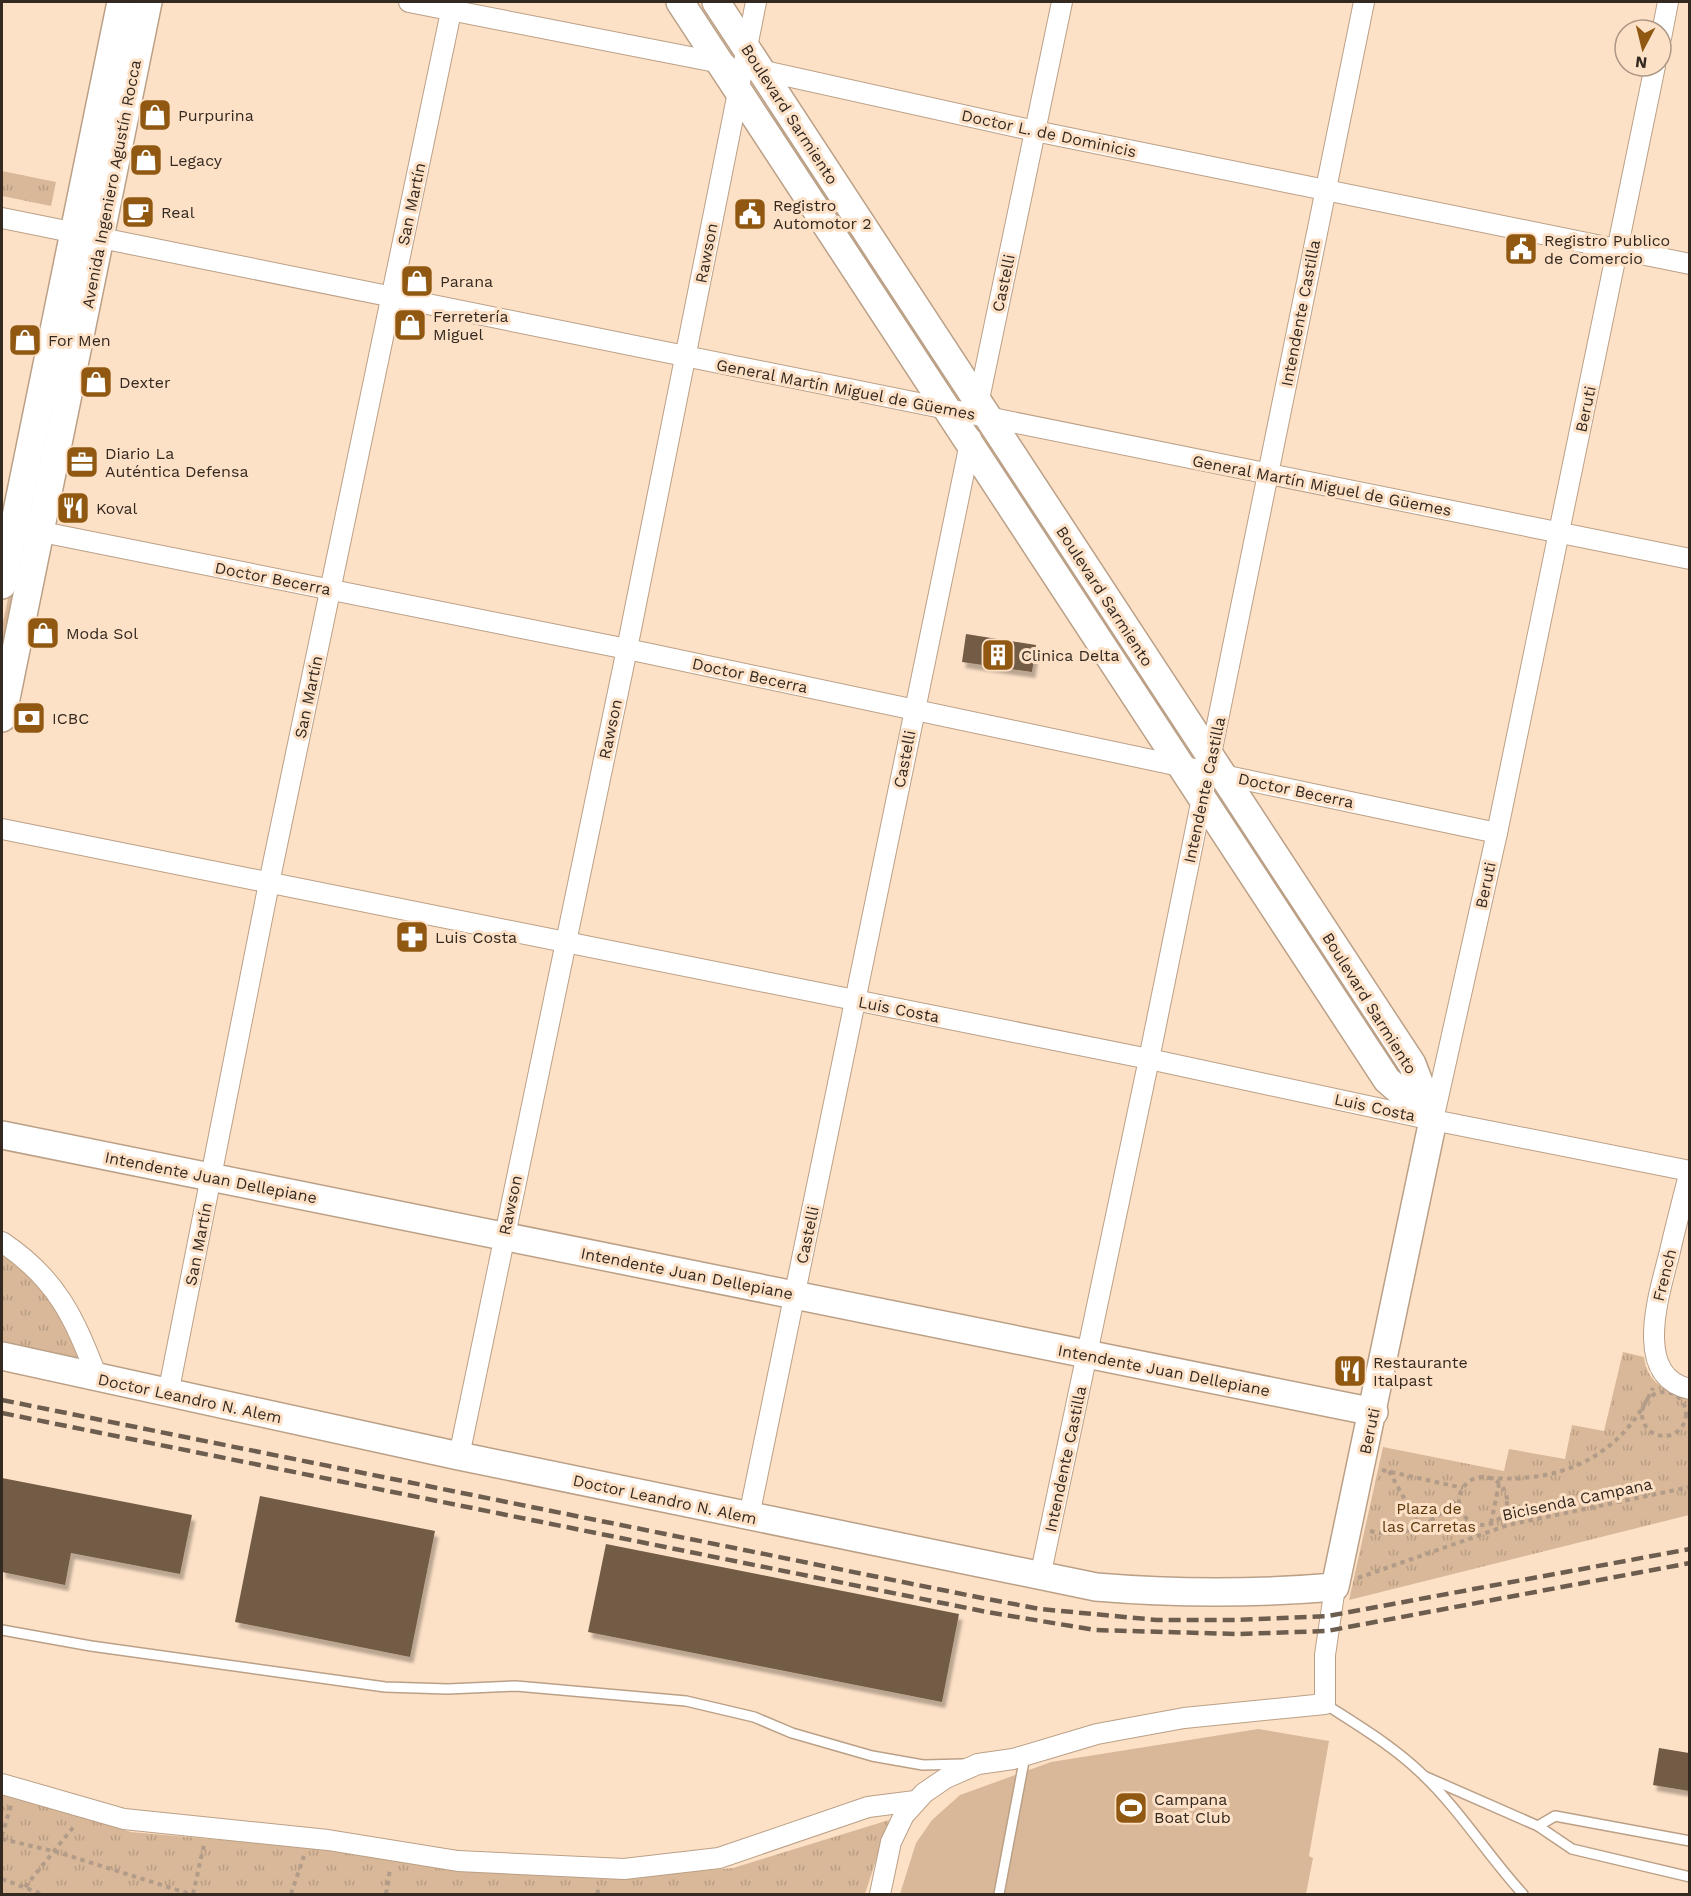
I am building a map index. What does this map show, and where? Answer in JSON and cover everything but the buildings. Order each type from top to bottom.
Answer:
[{"type":"main road","name":"Avenida Ingeniero Agustín Rocca","points":[[87,236],[121,2]]},
{"type":"main road","name":"Avenida Ingeniero Agustín Rocca","points":[[2,585],[147,2]]},
{"type":"main road","name":"Boulevard Sarmiento","points":[[681,2],[742,68],[981,411],[1214,768],[1412,1064],[1433,1120]]},
{"type":"main road","name":"Boulevard Sarmiento","points":[[716,2],[742,68],[948,409],[1387,1080],[1433,1120]]},
{"type":"main road","name":"Avenida Ingeniero Agustín Rocca","points":[[2,718],[18,527]]},
{"type":"main road","name":"Beruti","points":[[1335,1587],[1374,1412],[1433,1120]]},
{"type":"main road","name":"Intendente Juan Dellepiane","points":[[2,1135],[1374,1412]]},
{"type":"main road","name":"Doctor Leandro N. Alem","points":[[2,1356],[459,1456],[1096,1587],[1163,1592],[1255,1594],[1335,1587]]},
{"type":"street","name":"Doctor L. de Dominicis","points":[[409,2],[453,6],[1035,131],[1689,264]]},
{"type":"street","name":"Rawson","points":[[459,1456],[564,942],[627,649],[756,2]]},
{"type":"street","name":"Castelli","points":[[749,1516],[970,443],[981,411],[1062,2]]},
{"type":"street","name":"Intendente Castilla","points":[[1040,1577],[1202,798],[1214,768],[1268,474],[1364,2]]},
{"type":"street","points":[[1665,18],[1668,2]]},
{"type":"street","name":"San Martín","points":[[168,1394],[269,883],[453,6]]},
{"type":"street","name":"Beruti","points":[[1433,1120],[1497,833],[1653,78]]},
{"type":"street","name":"General Martín Miguel de Güemes","points":[[2,218],[948,409],[981,411],[1268,474],[1689,559]]},
{"type":"street","name":"Doctor Becerra","points":[[18,527],[627,649],[1181,766],[1214,768],[1497,833]]},
{"type":"street","name":"Luis Costa","points":[[2,829],[1149,1059],[1433,1120],[1689,1171]]},
{"type":"street","name":"French","points":[[1665,1373],[1654,1345],[1653,1319],[1689,1171]]},
{"type":"street","points":[[2,1242],[29,1261],[60,1297],[81,1335],[97,1377]]},
{"type":"street","points":[[1665,1373],[1689,1389]]},
{"type":"street","name":"Beruti","points":[[1325,1704],[1324,1655],[1335,1587]]},
{"type":"street","points":[[880,1894],[891,1842],[904,1815],[915,1801],[946,1778],[978,1764],[1025,1756],[1097,1734],[1184,1718],[1325,1704]]},
{"type":"street","points":[[9,1786],[124,1819],[310,1839],[458,1862],[624,1869],[719,1858],[868,1807],[915,1801]]},
{"type":"lane","points":[[2,1630],[91,1646],[385,1687],[448,1689],[516,1686],[686,1701],[754,1717],[792,1732],[872,1756],[923,1765],[978,1764]]},
{"type":"lane","points":[[1325,1704],[1393,1747],[1424,1776],[1491,1860],[1523,1894]]},
{"type":"lane","points":[[999,1894],[1025,1756]]},
{"type":"lane","points":[[1424,1776],[1538,1826],[1572,1849],[1689,1878]]},
{"type":"lane","points":[[1538,1826],[1555,1816],[1689,1841]]},
{"type":"path","points":[[1489,1478],[1499,1484],[1505,1492],[1507,1506],[1499,1519],[1491,1523],[1485,1525],[1469,1521],[1460,1507],[1460,1496],[1463,1488],[1472,1479],[1489,1478],[1519,1480],[1550,1474],[1594,1457],[1610,1446],[1628,1428],[1665,1373]]},
{"type":"path","points":[[1664,1393],[1677,1397],[1686,1409],[1684,1424],[1674,1434],[1660,1436],[1654,1433],[1648,1429],[1643,1416],[1646,1403],[1651,1397],[1664,1393]]},
{"type":"path","points":[[1362,1465],[1463,1488]]},
{"type":"path","points":[[1389,1471],[1420,1527]]},
{"type":"path","points":[[1491,1523],[1499,1484]]},
{"type":"path","name":"Bicisenda Campana","points":[[1335,1587],[1509,1525],[1689,1487]]},
{"type":"path","points":[[1349,1525],[1391,1534],[1420,1527],[1460,1496]]},
{"type":"path","points":[[9,1786],[2,1838],[53,1851],[192,1894],[208,1829]]},
{"type":"path","points":[[25,1887],[88,1809]]},
{"type":"path","points":[[291,1894],[310,1839]]},
{"type":"path","points":[[386,1894],[393,1851]]},
{"type":"path","points":[[2,1878],[42,1894]]},
{"type":"green space","points":[[769,109],[773,109],[952,381],[949,384],[946,385],[767,113]]},
{"type":"green space","points":[[2,171],[56,182],[51,206],[2,196]]},
{"type":"green space","points":[[999,455],[1178,727],[1176,730],[1172,731],[993,459]]},
{"type":"green space","points":[[19,566],[2,675],[2,627],[14,570]]},
{"type":"green space","points":[[1224,798],[1403,1070],[1401,1073],[1397,1074],[1218,802]]},
{"type":"green space","points":[[2,1242],[29,1261],[97,1377],[2,1356]]},
{"type":"green space","name":"Plaza de las Carretas","points":[[1623,1352],[1644,1357],[1653,1379],[1665,1388],[1689,1396],[1689,1515],[1349,1600],[1383,1447],[1504,1471],[1509,1449],[1565,1459],[1572,1425],[1604,1431]]},
{"type":"green space","name":"Campana Boat Club","points":[[1258,1729],[1329,1741],[1309,1856],[1313,1858],[1306,1894],[900,1894],[916,1843],[932,1820],[960,1795],[1051,1762]]},
{"type":"green space","points":[[2,1794],[131,1832],[325,1849],[458,1869],[605,1879],[733,1868],[889,1820],[865,1894],[2,1894]]},
{"type":"railway","points":[[2,1400],[982,1598],[1040,1609],[1157,1620],[1236,1620],[1328,1616],[1690,1549]]},
{"type":"railway","points":[[2,1413],[987,1612],[1095,1630],[1237,1634],[1327,1631],[1690,1563]]},
{"type":"place","name":"Purpurina","points":[[155,115]]},
{"type":"place","name":"Legacy","points":[[146,160]]},
{"type":"place","name":"Real","points":[[138,212]]},
{"type":"place","name":"Registro Automotor 2","points":[[750,214]]},
{"type":"place","name":"Registro Publico de Comercio","points":[[1521,249]]},
{"type":"place","name":"Parana","points":[[417,281]]},
{"type":"place","name":"Ferretería Miguel","points":[[410,325]]},
{"type":"place","name":"For Men","points":[[25,340]]},
{"type":"place","name":"Dexter","points":[[96,382]]},
{"type":"place","name":"Diario La Auténtica Defensa","points":[[82,462]]},
{"type":"place","name":"Koval","points":[[73,508]]},
{"type":"place","name":"Moda Sol","points":[[43,633]]},
{"type":"place","name":"Clinica Delta","points":[[998,655]]},
{"type":"place","name":"ICBC","points":[[29,718]]},
{"type":"place","name":"Luis Costa","points":[[412,937]]},
{"type":"place","name":"Restaurante Italpast","points":[[1350,1371]]},
{"type":"place","name":"Campana Boat Club","points":[[1131,1808]]}]
